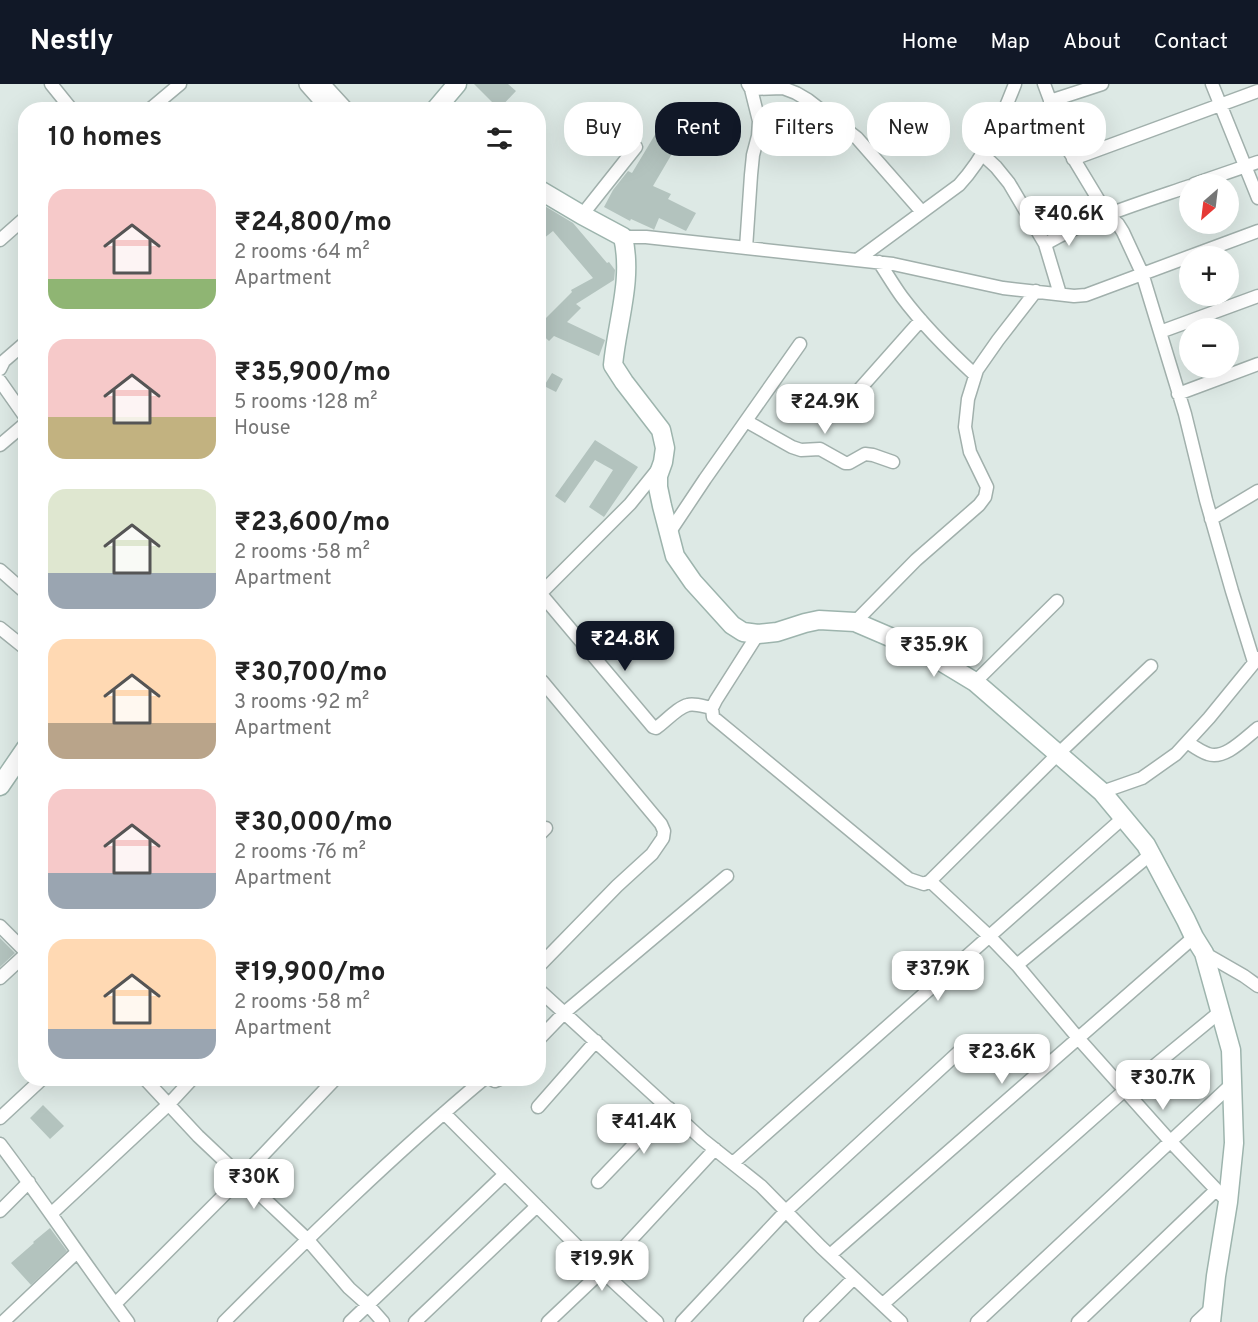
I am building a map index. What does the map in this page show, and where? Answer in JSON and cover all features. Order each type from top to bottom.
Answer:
[{"type":"main road","points":[[442,102],[458,84]]},
{"type":"main road","points":[[546,194],[623,237],[627,253],[625,297],[613,365],[662,430],[665,448],[658,476],[658,487],[675,556],[693,582],[732,625],[743,632],[758,634],[777,632],[819,620],[855,622],[937,659],[975,682],[1102,792],[1151,854],[1204,953],[1231,1050],[1234,1143],[1222,1196],[1212,1315]]},
{"type":"main road","points":[[0,786],[18,760]]},
{"type":"street","points":[[51,84],[66,102]]},
{"type":"street","points":[[159,102],[180,84]]},
{"type":"street","points":[[307,84],[323,102]]},
{"type":"street","points":[[322,84],[339,102]]},
{"type":"street","points":[[1008,102],[1015,84]]},
{"type":"street","points":[[1044,84],[1073,159],[1107,214],[1123,232],[1142,273],[1232,591],[1256,660],[1176,754],[1142,778],[1102,792]]},
{"type":"street","points":[[1050,101],[1102,84]]},
{"type":"street","points":[[1212,84],[1258,198]]},
{"type":"street","points":[[746,248],[753,155],[759,129],[759,121],[749,86],[783,88],[808,100],[857,138],[922,212]]},
{"type":"street","points":[[1073,159],[1258,91]]},
{"type":"street","points":[[582,214],[629,156]]},
{"type":"street","points":[[857,260],[959,185],[981,156]]},
{"type":"street","points":[[984,156],[1009,183],[1045,244],[1060,294]]},
{"type":"street","points":[[1224,174],[1258,162]]},
{"type":"street","points":[[1045,244],[1107,214],[1179,189]]},
{"type":"street","points":[[0,240],[18,224]]},
{"type":"street","points":[[623,237],[646,237],[879,262],[1003,288],[1074,296],[1086,295],[1258,231]]},
{"type":"street","points":[[879,262],[921,320],[975,375]]},
{"type":"street","points":[[855,622],[985,497],[987,488],[970,452],[965,427],[968,399],[975,375],[998,340],[1036,291]]},
{"type":"street","points":[[1160,332],[1258,296]]},
{"type":"street","points":[[842,409],[921,320]]},
{"type":"street","points":[[669,532],[800,344]]},
{"type":"street","points":[[0,369],[4,361],[18,349]]},
{"type":"street","points":[[1178,394],[1258,364]]},
{"type":"street","points":[[0,381],[18,412]]},
{"type":"street","points":[[746,421],[792,447],[801,450],[820,449],[845,463],[865,454],[893,462]]},
{"type":"street","points":[[0,445],[18,428]]},
{"type":"street","points":[[546,589],[630,504],[663,462]]},
{"type":"street","points":[[1211,519],[1258,490]]},
{"type":"street","points":[[0,570],[18,586]]},
{"type":"street","points":[[546,602],[653,727],[661,725],[687,705],[712,708]]},
{"type":"street","points":[[975,682],[1057,602]]},
{"type":"street","points":[[0,628],[18,643]]},
{"type":"street","points":[[758,634],[712,708],[713,717],[909,879],[924,884],[930,881],[1151,666]]},
{"type":"street","points":[[546,686],[661,824],[664,831],[663,838],[652,854],[617,886],[546,959]]},
{"type":"street","points":[[1186,742],[1209,755],[1219,756],[1227,753],[1258,728]]},
{"type":"street","points":[[733,1163],[1123,818]]},
{"type":"street","points":[[1017,965],[1151,854]]},
{"type":"street","points":[[546,1032],[564,1013],[727,876]]},
{"type":"street","points":[[930,881],[1017,965],[1078,1038],[1222,1196],[1078,1322]]},
{"type":"street","points":[[0,926],[18,945]]},
{"type":"street","points":[[830,1255],[1194,937]]},
{"type":"street","points":[[1204,953],[1258,986]]},
{"type":"street","points":[[0,978],[18,961]]},
{"type":"street","points":[[546,996],[702,1139],[761,1186],[901,1322]]},
{"type":"street","points":[[883,1304],[1125,1090],[1221,1011]]},
{"type":"street","points":[[538,1107],[596,1041]]},
{"type":"street","points":[[682,1322],[786,1211],[962,1049]]},
{"type":"street","points":[[977,1322],[1232,1084]]},
{"type":"street","points":[[0,1118],[34,1086]]},
{"type":"street","points":[[152,1086],[198,1136],[307,1239],[349,1288],[383,1322]]},
{"type":"street","points":[[51,1214],[186,1086]]},
{"type":"street","points":[[115,1304],[242,1177],[328,1086]]},
{"type":"street","points":[[224,1322],[307,1239],[476,1086]]},
{"type":"street","points":[[598,1182],[669,1108]]},
{"type":"street","points":[[444,1113],[602,1271],[657,1322]]},
{"type":"street","points":[[0,1144],[127,1322]]},
{"type":"street","points":[[548,1322],[602,1271],[715,1149]]},
{"type":"street","points":[[350,1322],[505,1174]]},
{"type":"street","points":[[0,1211],[29,1182]]},
{"type":"street","points":[[414,1322],[537,1206]]},
{"type":"street","points":[[3,1322],[77,1252]]},
{"type":"street","points":[[810,1322],[854,1278]]},
{"type":"street","points":[[1197,1322],[1212,1315]]},
{"type":"building","points":[[474,84],[508,84],[516,91],[506,102],[492,102]]},
{"type":"building","points":[[655,135],[655,156],[671,156],[653,186],[671,194],[668,199],[696,213],[686,231],[659,218],[654,230],[631,219],[630,221],[604,207],[613,190],[628,171],[632,173]]},
{"type":"building","points":[[546,207],[573,223],[615,270],[614,280],[576,304],[581,308],[567,322],[605,340],[599,356],[554,336],[549,341],[546,338],[546,318],[572,292],[571,290],[593,278],[553,231],[546,237]]},
{"type":"building","points":[[552,373],[563,379],[556,392],[546,387]]},
{"type":"building","points":[[595,440],[638,467],[604,517],[589,507],[613,470],[595,460],[565,503],[555,496]]},
{"type":"building","points":[[0,938],[15,953],[0,967]]},
{"type":"building","points":[[43,1105],[64,1126],[50,1139],[30,1118]]},
{"type":"building","points":[[50,1228],[67,1251],[31,1285],[11,1263]]}]
